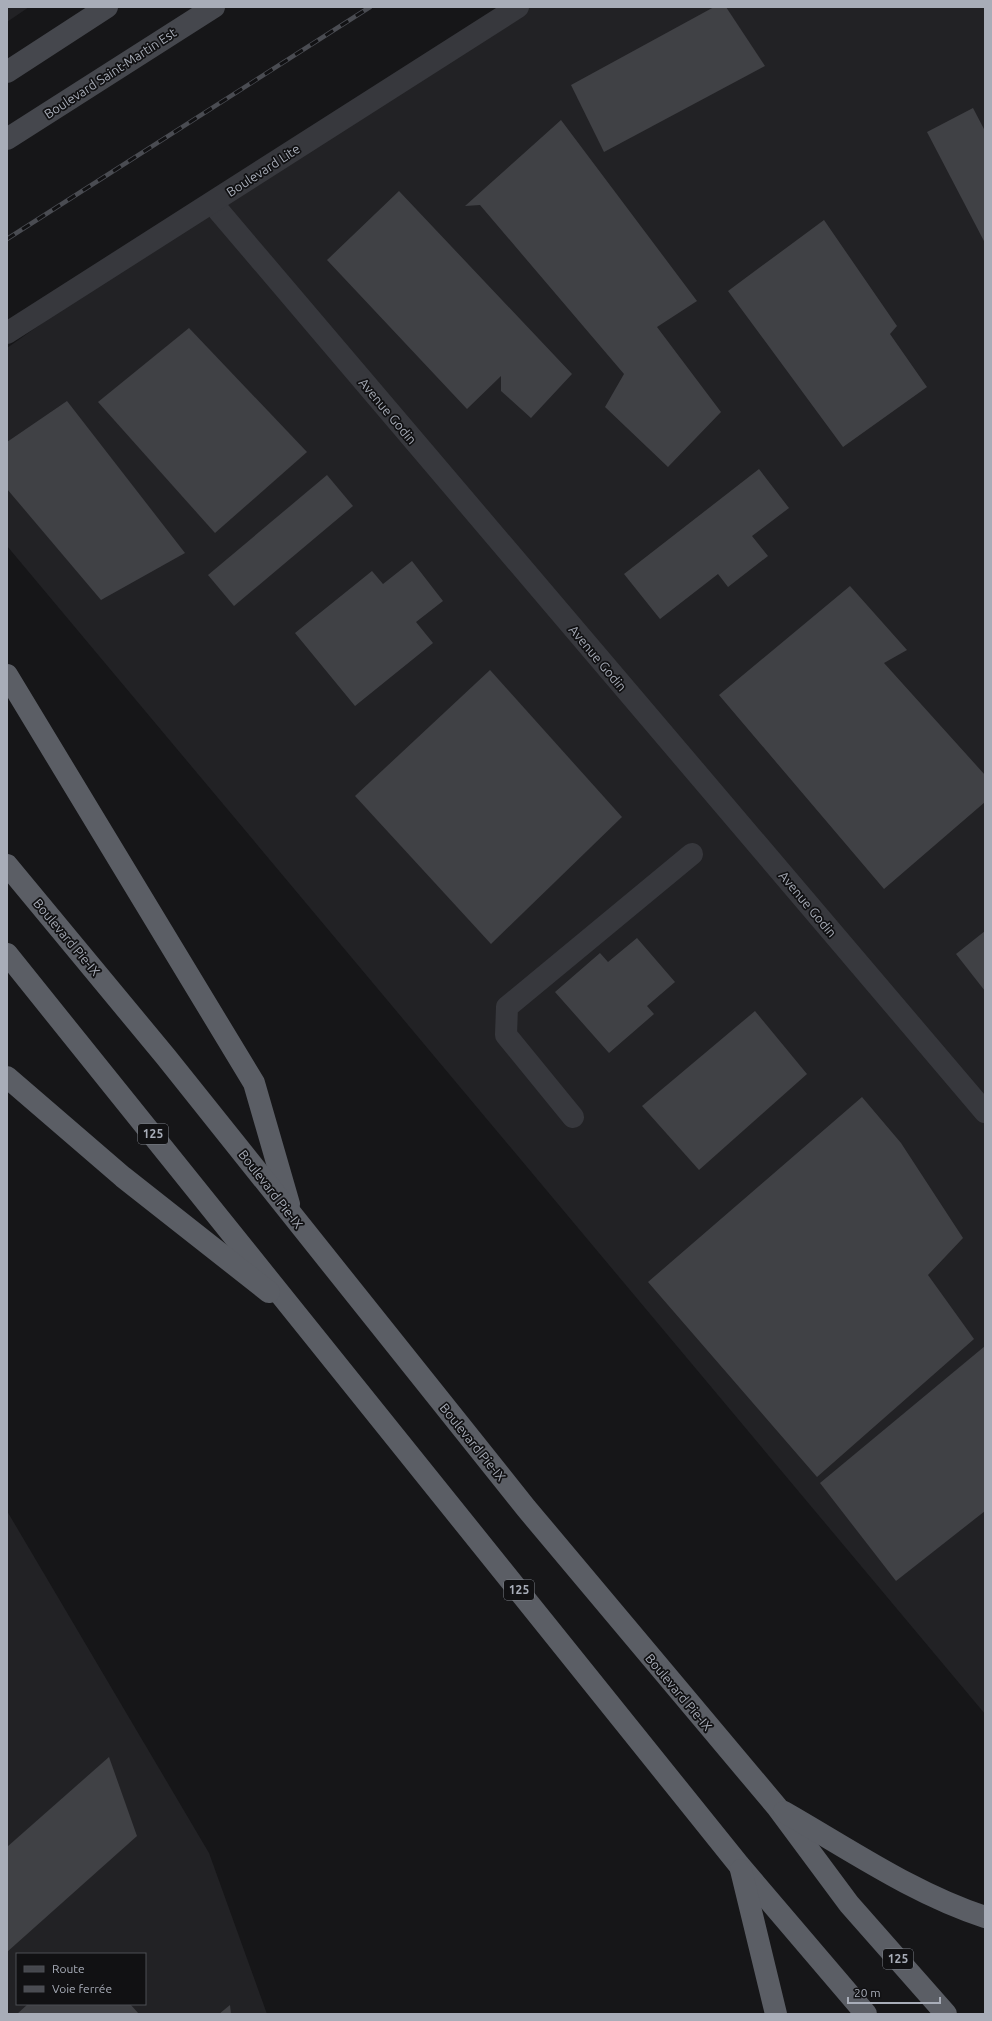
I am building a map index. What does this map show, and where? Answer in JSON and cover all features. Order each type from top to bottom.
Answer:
[{"type":"highway","points":[[7,675],[254,1083],[292,1215]]},
{"type":"highway","name":"Boulevard Pie-IX","points":[[7,865],[166,1057],[536,1520],[776,1808],[849,1904],[946,2014]]},
{"type":"highway","name":"125","points":[[7,954],[298,1314],[739,1865]]},
{"type":"highway","points":[[7,1077],[123,1178],[298,1314]]},
{"type":"highway","points":[[776,1808],[904,1881],[938,1898],[985,1917]]},
{"type":"highway","points":[[739,1865],[776,2014]]},
{"type":"highway","points":[[739,1865],[866,2014]]},
{"type":"main road","points":[[7,72],[107,7]]},
{"type":"main road","name":"Boulevard Saint-Martin Est","points":[[7,139],[214,7]]},
{"type":"street","name":"Boulevard Lite","points":[[7,332],[518,7]]},
{"type":"street","name":"Avenue Godin","points":[[212,203],[985,1112]]},
{"type":"street","points":[[574,1117],[506,1035],[507,1006],[692,854]]},
{"type":"shaded area","points":[[7,7],[29,7],[7,22]]},
{"type":"shaded area","points":[[518,7],[985,7],[985,1714],[7,546],[7,348],[212,203]]},
{"type":"shaded area","points":[[7,1511],[209,1853],[267,2014],[7,2014]]},
{"type":"building","points":[[714,7],[726,7],[765,66],[604,152],[571,85]]},
{"type":"building","points":[[973,108],[985,131],[985,243],[927,132]]},
{"type":"building","points":[[561,120],[697,301],[657,327],[721,412],[668,467],[605,407],[624,374],[480,205],[465,206]]},
{"type":"building","points":[[399,191],[572,374],[531,418],[501,391],[501,376],[467,409],[327,260]]},
{"type":"building","points":[[824,220],[897,326],[890,334],[927,387],[843,447],[728,291]]},
{"type":"building","points":[[189,328],[307,452],[215,533],[98,402]]},
{"type":"building","points":[[67,401],[185,553],[101,600],[7,489],[7,442]]},
{"type":"building","points":[[759,469],[789,508],[752,536],[768,556],[728,587],[718,574],[660,619],[624,574]]},
{"type":"building","points":[[327,475],[353,506],[234,606],[208,575]]},
{"type":"building","points":[[412,561],[443,601],[416,622],[433,643],[355,706],[295,633],[372,571],[383,584]]},
{"type":"building","points":[[850,586],[907,650],[884,663],[985,775],[985,802],[884,889],[719,695]]},
{"type":"building","points":[[490,670],[622,817],[491,944],[355,796]]},
{"type":"building","points":[[985,931],[985,991],[956,954]]},
{"type":"building","points":[[637,938],[675,982],[647,1006],[654,1014],[609,1053],[555,992],[600,953],[608,962]]},
{"type":"building","points":[[755,1011],[807,1074],[699,1170],[642,1106]]},
{"type":"building","points":[[862,1097],[901,1143],[963,1238],[928,1275],[974,1339],[817,1477],[648,1282]]},
{"type":"building","points":[[985,1346],[985,1511],[896,1581],[820,1483]]},
{"type":"building","points":[[109,1757],[137,1836],[7,1952],[7,1847]]},
{"type":"building","points":[[27,2005],[131,2005],[139,2014],[17,2014]]},
{"type":"building","points":[[230,2005],[231,2014],[219,2014]]},
{"type":"railway","points":[[7,239],[370,7]]}]
